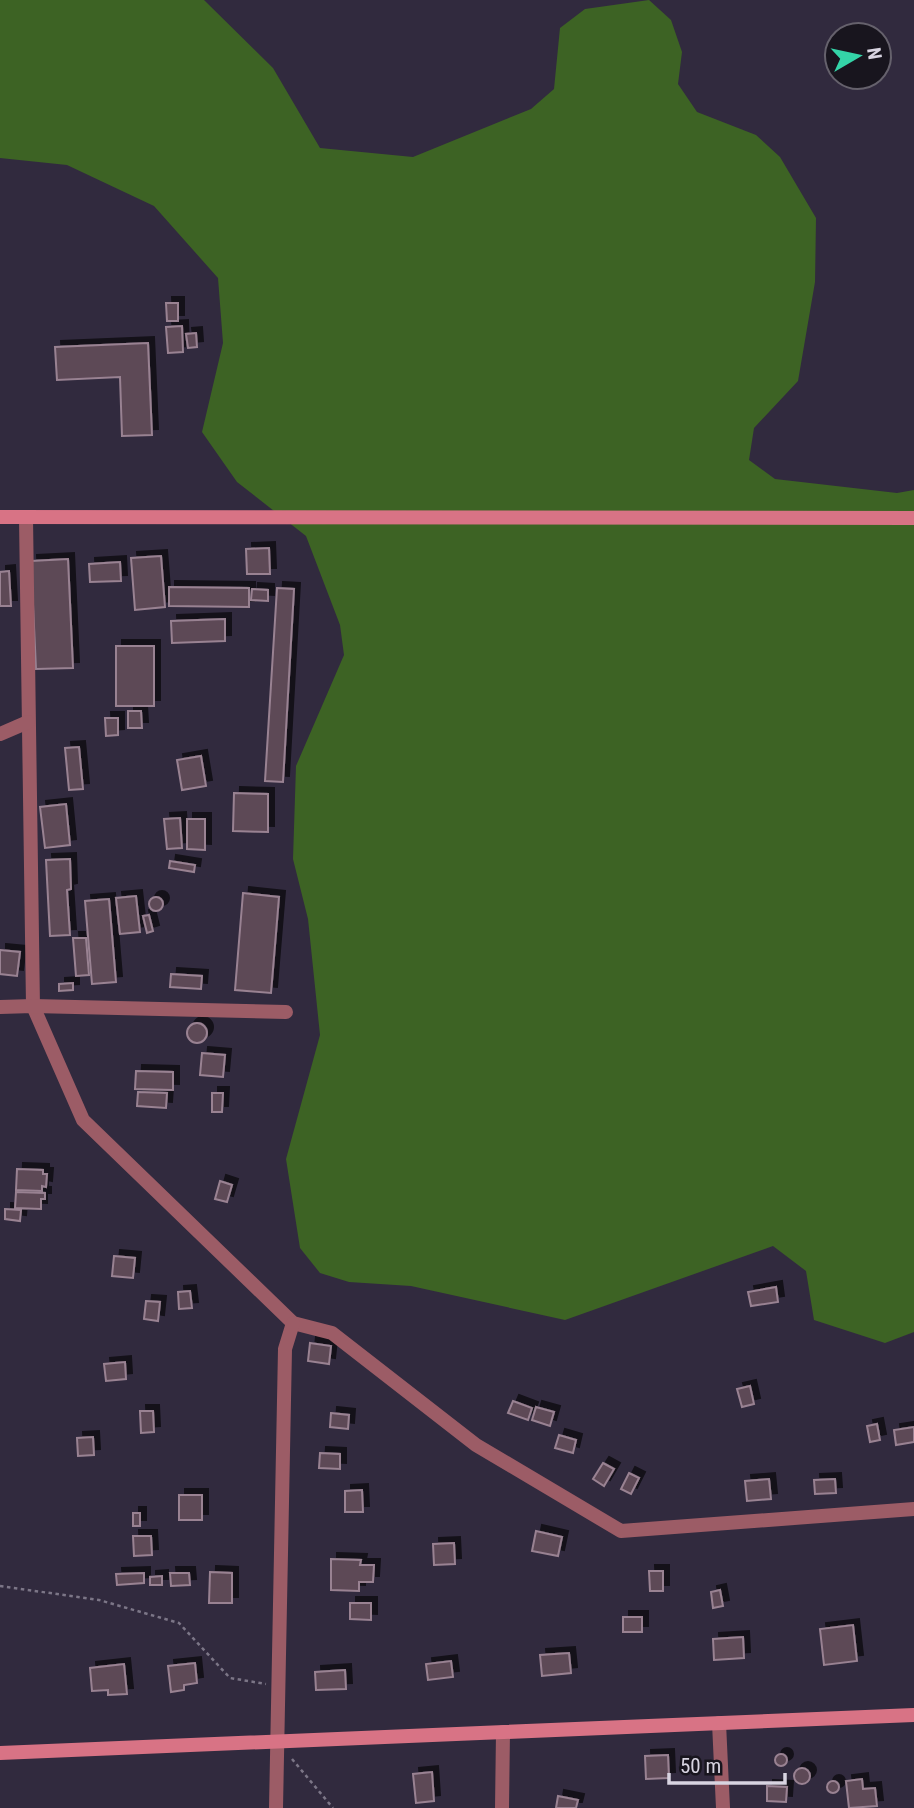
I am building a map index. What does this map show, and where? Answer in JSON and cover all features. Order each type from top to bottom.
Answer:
[{"type":"street","points":[[0,517],[914,518]]},
{"type":"street","points":[[26,518],[33,1006],[82,1120],[293,1323],[332,1333],[476,1445],[621,1531],[914,1509]]},
{"type":"street","points":[[0,734],[29,722]]},
{"type":"street","points":[[0,1007],[286,1012]]},
{"type":"street","points":[[275,1808],[285,1349],[293,1323]]},
{"type":"street","points":[[0,1753],[914,1715]]},
{"type":"street","points":[[719,1723],[723,1808]]},
{"type":"street","points":[[502,1808],[503,1732]]},
{"type":"path","points":[[0,1586],[99,1600],[179,1623],[230,1678],[278,1686]]},
{"type":"path","points":[[277,1740],[333,1808]]},
{"type":"green space","points":[[0,0],[204,0],[273,68],[320,148],[413,157],[531,109],[554,89],[560,28],[585,9],[649,0],[671,20],[682,52],[678,84],[697,112],[756,135],[780,157],[816,218],[815,282],[798,381],[754,428],[749,460],[775,479],[897,493],[914,490],[914,1332],[885,1343],[814,1320],[806,1271],[773,1246],[565,1320],[411,1286],[349,1282],[320,1273],[300,1248],[286,1159],[320,1035],[308,919],[293,859],[296,766],[344,655],[340,625],[306,536],[237,482],[202,432],[223,343],[218,278],[154,206],[67,165],[0,158]]},
{"type":"building","points":[[166,303],[178,303],[178,321],[167,321]]},
{"type":"building","points":[[182,326],[183,352],[168,353],[166,327]]},
{"type":"building","points":[[196,333],[197,347],[188,348],[186,334]]},
{"type":"building","points":[[148,343],[152,435],[122,436],[120,377],[57,380],[55,347]]},
{"type":"building","points":[[269,548],[270,574],[247,574],[246,549]]},
{"type":"building","points":[[161,556],[165,607],[135,610],[131,558]]},
{"type":"building","points":[[68,559],[73,668],[36,669],[31,561]]},
{"type":"building","points":[[120,562],[121,581],[90,582],[89,564]]},
{"type":"building","points":[[9,571],[11,606],[0,606],[0,572]]},
{"type":"building","points":[[169,587],[249,588],[249,607],[169,606]]},
{"type":"building","points":[[277,588],[294,589],[283,782],[265,781]]},
{"type":"building","points":[[252,589],[268,590],[268,601],[251,600]]},
{"type":"building","points":[[225,619],[225,641],[172,643],[171,621]]},
{"type":"building","points":[[116,646],[154,646],[154,706],[116,706]]},
{"type":"building","points":[[128,711],[141,711],[142,728],[128,728]]},
{"type":"building","points":[[105,718],[118,718],[118,735],[106,736]]},
{"type":"building","points":[[79,747],[83,789],[69,790],[65,748]]},
{"type":"building","points":[[201,756],[206,786],[182,790],[177,760]]},
{"type":"building","points":[[234,793],[268,794],[268,832],[233,831]]},
{"type":"building","points":[[66,804],[70,845],[45,848],[40,807]]},
{"type":"building","points":[[180,818],[182,848],[167,849],[164,819]]},
{"type":"building","points":[[187,819],[205,819],[205,850],[187,849]]},
{"type":"building","points":[[70,859],[71,889],[67,890],[70,935],[50,936],[46,860]]},
{"type":"building","points":[[170,861],[195,865],[194,872],[169,868]]},
{"type":"building","points":[[243,893],[279,897],[271,993],[235,990]]},
{"type":"building","points":[[136,896],[140,932],[120,934],[116,898]]},
{"type":"building","points":[[156,897],[161,899],[161,909],[156,911],[151,909],[149,904],[151,899]]},
{"type":"building","points":[[109,899],[116,982],[92,984],[85,901]]},
{"type":"building","points":[[149,915],[153,931],[147,933],[143,916]]},
{"type":"building","points":[[73,938],[86,938],[89,975],[76,976]]},
{"type":"building","points":[[0,950],[20,952],[17,976],[0,974]]},
{"type":"building","points":[[171,974],[202,976],[201,989],[170,987]]},
{"type":"building","points":[[73,983],[73,990],[59,991],[59,984]]},
{"type":"building","points":[[193,1023],[201,1023],[207,1033],[201,1043],[193,1043],[187,1037],[187,1029]]},
{"type":"building","points":[[202,1053],[225,1055],[223,1077],[200,1075]]},
{"type":"building","points":[[136,1071],[173,1072],[173,1090],[135,1089]]},
{"type":"building","points":[[138,1092],[167,1093],[166,1108],[137,1106]]},
{"type":"building","points":[[212,1093],[223,1093],[222,1112],[212,1112]]},
{"type":"building","points":[[17,1169],[43,1170],[43,1174],[47,1174],[46,1187],[42,1186],[42,1191],[16,1190]]},
{"type":"building","points":[[220,1181],[232,1185],[227,1202],[215,1199]]},
{"type":"building","points":[[16,1192],[45,1193],[45,1199],[41,1199],[41,1209],[15,1208]]},
{"type":"building","points":[[5,1209],[21,1210],[20,1221],[5,1219]]},
{"type":"building","points":[[114,1256],[135,1258],[133,1278],[112,1276]]},
{"type":"building","points":[[776,1287],[778,1302],[751,1306],[748,1292]]},
{"type":"building","points":[[190,1291],[192,1308],[179,1309],[178,1292]]},
{"type":"building","points":[[146,1301],[160,1302],[158,1321],[144,1319]]},
{"type":"building","points":[[310,1343],[331,1346],[329,1364],[308,1361]]},
{"type":"building","points":[[125,1362],[126,1379],[106,1381],[104,1364]]},
{"type":"building","points":[[750,1386],[754,1404],[742,1407],[737,1389]]},
{"type":"building","points":[[513,1401],[532,1408],[528,1420],[508,1413]]},
{"type":"building","points":[[536,1407],[554,1412],[550,1426],[532,1420]]},
{"type":"building","points":[[140,1411],[153,1411],[154,1432],[141,1433]]},
{"type":"building","points":[[331,1413],[349,1415],[348,1429],[330,1427]]},
{"type":"building","points":[[877,1424],[880,1440],[870,1442],[867,1426]]},
{"type":"building","points":[[914,1427],[914,1442],[896,1445],[894,1430]]},
{"type":"building","points":[[559,1435],[576,1440],[573,1453],[555,1448]]},
{"type":"building","points":[[93,1437],[94,1455],[78,1456],[77,1438]]},
{"type":"building","points":[[320,1453],[340,1454],[340,1469],[319,1468]]},
{"type":"building","points":[[603,1463],[614,1469],[604,1486],[593,1479]]},
{"type":"building","points":[[629,1473],[639,1478],[631,1494],[621,1489]]},
{"type":"building","points":[[769,1479],[771,1499],[747,1501],[745,1481]]},
{"type":"building","points":[[835,1479],[836,1493],[815,1494],[814,1480]]},
{"type":"building","points":[[362,1490],[363,1512],[345,1512],[345,1491]]},
{"type":"building","points":[[179,1495],[202,1495],[202,1520],[179,1520]]},
{"type":"building","points":[[133,1513],[140,1513],[140,1526],[133,1526]]},
{"type":"building","points":[[536,1531],[562,1537],[558,1556],[532,1551]]},
{"type":"building","points":[[133,1536],[151,1536],[152,1555],[134,1556]]},
{"type":"building","points":[[454,1543],[455,1564],[434,1565],[433,1544]]},
{"type":"building","points":[[331,1559],[361,1560],[360,1565],[374,1565],[373,1582],[359,1582],[359,1591],[331,1590]]},
{"type":"building","points":[[649,1571],[663,1571],[663,1591],[650,1591]]},
{"type":"building","points":[[210,1572],[232,1573],[232,1603],[209,1603]]},
{"type":"building","points":[[144,1573],[144,1583],[117,1585],[116,1574]]},
{"type":"building","points":[[170,1573],[189,1573],[190,1585],[171,1586]]},
{"type":"building","points":[[162,1576],[162,1585],[150,1585],[150,1577]]},
{"type":"building","points":[[720,1590],[723,1606],[713,1608],[711,1592]]},
{"type":"building","points":[[350,1603],[371,1603],[371,1620],[350,1619]]},
{"type":"building","points":[[623,1617],[642,1617],[642,1632],[623,1632]]},
{"type":"building","points":[[853,1625],[857,1661],[824,1665],[820,1629]]},
{"type":"building","points":[[743,1637],[744,1658],[714,1660],[713,1639]]},
{"type":"building","points":[[569,1653],[571,1673],[542,1676],[540,1655]]},
{"type":"building","points":[[451,1661],[453,1677],[428,1680],[426,1664]]},
{"type":"building","points":[[195,1663],[197,1683],[184,1685],[184,1690],[171,1692],[168,1666]]},
{"type":"building","points":[[124,1664],[127,1694],[108,1695],[108,1690],[92,1691],[90,1668]]},
{"type":"building","points":[[345,1670],[346,1689],[316,1690],[315,1672]]},
{"type":"building","points":[[781,1754],[787,1760],[781,1766],[775,1760]]},
{"type":"building","points":[[668,1755],[669,1778],[646,1779],[645,1756]]},
{"type":"building","points":[[802,1768],[808,1770],[808,1782],[802,1784],[796,1782],[794,1776],[796,1770]]},
{"type":"building","points":[[432,1772],[434,1801],[416,1803],[413,1774]]},
{"type":"building","points":[[862,1779],[863,1789],[875,1788],[877,1806],[849,1808],[846,1781]]},
{"type":"building","points":[[833,1781],[839,1787],[833,1793],[827,1787]]},
{"type":"building","points":[[767,1786],[787,1787],[786,1802],[767,1801]]},
{"type":"building","points":[[558,1796],[578,1800],[576,1808],[556,1808]]}]
